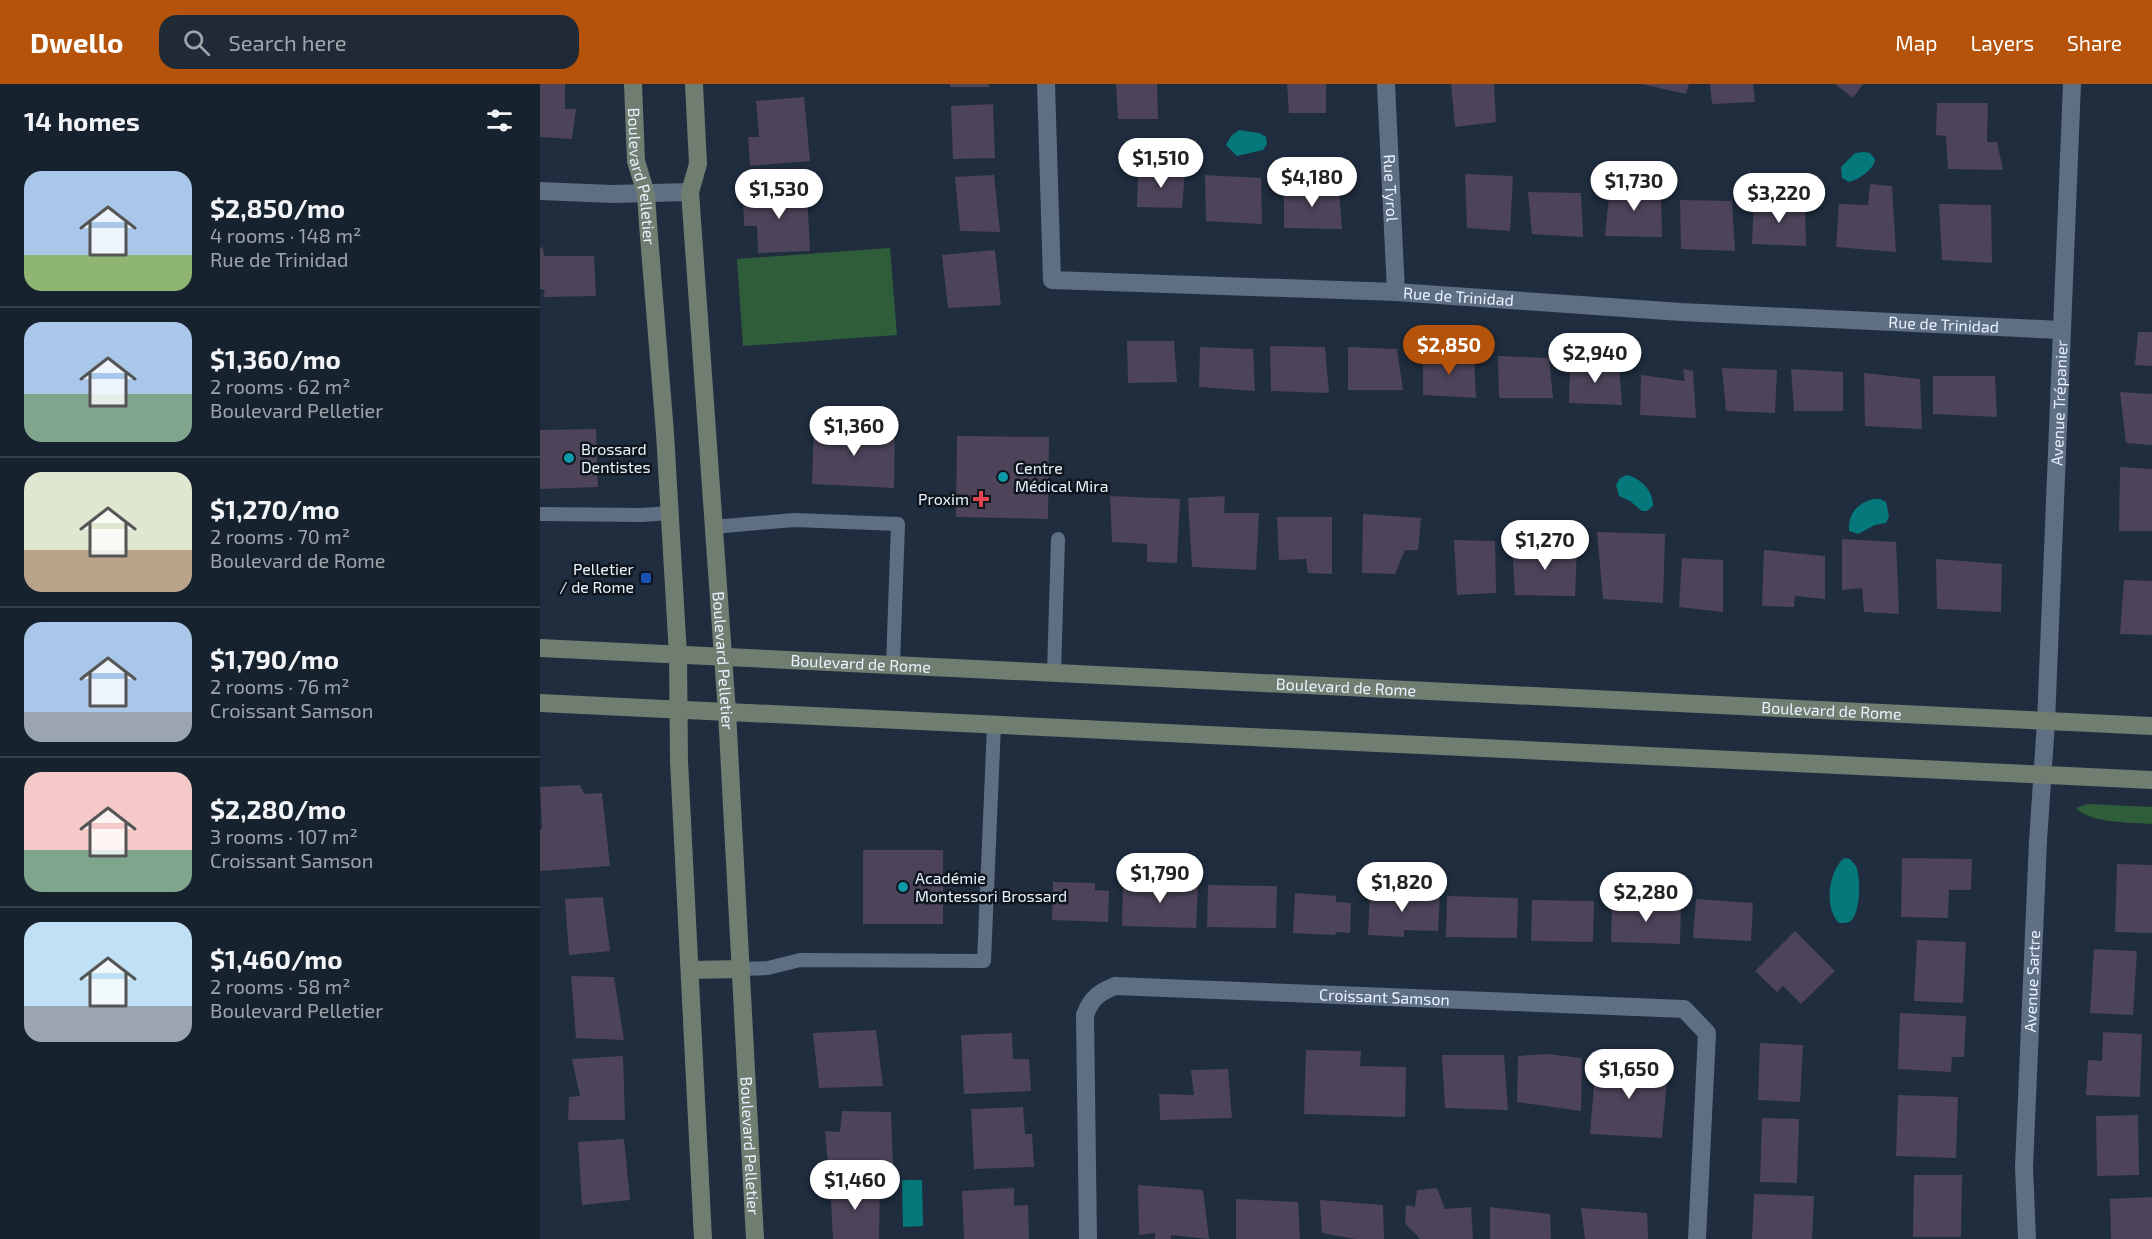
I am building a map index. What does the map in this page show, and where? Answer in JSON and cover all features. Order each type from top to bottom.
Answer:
[{"type":"main road","name":"Boulevard Pelletier","points":[[633,84],[636,161],[646,194],[678,655],[678,710],[703,1239]]},
{"type":"main road","name":"Boulevard Pelletier","points":[[694,84],[699,164],[690,192],[724,657],[755,1239]]},
{"type":"main road","name":"Boulevard de Rome","points":[[540,648],[2152,726]]},
{"type":"main road","points":[[540,703],[2152,780]]},
{"type":"main road","points":[[690,970],[741,969]]},
{"type":"street","name":"Rue de Trinidad","points":[[1046,84],[1052,280],[1396,292],[1681,312],[2061,330]]},
{"type":"street","name":"Rue Tyrol","points":[[1386,84],[1396,292]]},
{"type":"street","name":"Avenue Trépanier","points":[[2046,722],[2073,84]]},
{"type":"street","points":[[540,191],[646,194],[690,192]]},
{"type":"street","name":"Avenue Sartre","points":[[2027,1239],[2024,1167],[2046,722]]},
{"type":"street","name":"Croissant Samson","points":[[1088,1239],[1085,1015],[1088,1005],[1098,993],[1115,986],[1684,1009],[1707,1033],[1697,1239]]},
{"type":"lane","points":[[540,514],[669,513]]},
{"type":"lane","points":[[713,527],[794,520],[898,524],[892,665]]},
{"type":"lane","points":[[1054,673],[1058,539]]},
{"type":"lane","points":[[741,969],[768,968],[800,960],[984,961],[994,725]]},
{"type":"shaded area","points":[[1239,130],[1259,133],[1266,137],[1267,144],[1263,150],[1237,156],[1226,145],[1231,136]]},
{"type":"shaded area","points":[[1855,153],[1870,153],[1875,159],[1872,167],[1857,179],[1849,182],[1842,178],[1841,167]]},
{"type":"shaded area","points":[[890,248],[897,335],[743,346],[737,259]]},
{"type":"shaded area","points":[[1627,475],[1637,479],[1649,491],[1653,506],[1647,511],[1642,511],[1630,501],[1619,496],[1616,485],[1620,478]]},
{"type":"shaded area","points":[[1873,499],[1886,502],[1889,516],[1886,523],[1875,525],[1858,534],[1849,531],[1850,519],[1855,510]]},
{"type":"shaded area","points":[[2088,804],[2152,807],[2152,824],[2101,820],[2076,808]]},
{"type":"shaded area","points":[[1844,858],[1850,859],[1858,871],[1859,896],[1853,918],[1848,922],[1839,923],[1831,908],[1830,890],[1834,872]]},
{"type":"shaded area","points":[[902,1180],[922,1180],[923,1226],[903,1227]]},
{"type":"building","points":[[540,84],[565,84],[565,109],[576,109],[572,139],[540,137]]},
{"type":"building","points":[[950,84],[989,84],[989,87],[950,87]]},
{"type":"building","points":[[1116,84],[1157,84],[1158,119],[1118,119]]},
{"type":"building","points":[[1287,84],[1326,84],[1326,113],[1289,113]]},
{"type":"building","points":[[1451,84],[1494,84],[1496,122],[1455,127]]},
{"type":"building","points":[[1642,84],[1689,84],[1686,94]]},
{"type":"building","points":[[1710,84],[1753,84],[1755,102],[1712,104]]},
{"type":"building","points":[[1835,84],[1863,84],[1853,98]]},
{"type":"building","points":[[804,97],[810,161],[750,166],[748,137],[759,137],[756,101]]},
{"type":"building","points":[[1937,103],[1988,103],[1987,142],[1997,142],[2003,170],[1948,169],[1946,136],[1936,135]]},
{"type":"building","points":[[993,104],[995,158],[953,159],[951,106]]},
{"type":"building","points":[[1138,171],[1185,172],[1182,208],[1137,207]]},
{"type":"building","points":[[1465,174],[1513,176],[1510,231],[1467,228]]},
{"type":"building","points":[[994,175],[1000,232],[960,231],[955,177]]},
{"type":"building","points":[[1205,175],[1261,178],[1262,224],[1206,221]]},
{"type":"building","points":[[1284,184],[1339,190],[1342,229],[1284,228]]},
{"type":"building","points":[[1870,184],[1892,186],[1896,252],[1836,247],[1839,204],[1868,205]]},
{"type":"building","points":[[1610,187],[1661,188],[1662,237],[1605,236]]},
{"type":"building","points":[[807,191],[810,251],[758,253],[757,226],[744,226],[743,193]]},
{"type":"building","points":[[1528,192],[1581,193],[1583,237],[1532,234]]},
{"type":"building","points":[[1680,200],[1732,201],[1735,251],[1681,249]]},
{"type":"building","points":[[1754,201],[1805,204],[1806,246],[1752,244]]},
{"type":"building","points":[[1939,204],[1991,205],[1992,263],[1942,260]]},
{"type":"building","points":[[543,247],[544,256],[594,256],[596,296],[543,297],[545,290],[540,289],[540,248]]},
{"type":"building","points":[[995,250],[1001,305],[948,308],[942,255]]},
{"type":"building","points":[[2138,332],[2152,332],[2152,366],[2135,365]]},
{"type":"building","points":[[1127,341],[1174,341],[1177,382],[1128,383]]},
{"type":"building","points":[[1270,346],[1325,347],[1329,393],[1271,391]]},
{"type":"building","points":[[1200,347],[1253,349],[1255,391],[1199,387]]},
{"type":"building","points":[[1348,347],[1397,349],[1403,390],[1348,390]]},
{"type":"building","points":[[1423,356],[1474,356],[1476,398],[1423,395]]},
{"type":"building","points":[[1498,356],[1549,358],[1553,398],[1499,398]]},
{"type":"building","points":[[1570,362],[1619,364],[1622,405],[1569,403]]},
{"type":"building","points":[[1722,368],[1777,370],[1775,413],[1726,411]]},
{"type":"building","points":[[1683,369],[1693,371],[1696,418],[1640,415],[1641,375],[1685,381]]},
{"type":"building","points":[[1791,369],[1843,372],[1843,411],[1794,411]]},
{"type":"building","points":[[1864,373],[1920,379],[1922,429],[1865,426]]},
{"type":"building","points":[[1933,376],[1995,376],[1997,417],[1933,414]]},
{"type":"building","points":[[2120,392],[2152,394],[2152,445],[2126,443]]},
{"type":"building","points":[[814,426],[895,430],[894,488],[812,484]]},
{"type":"building","name":"Brossard Dentistes","points":[[596,429],[598,487],[540,489],[540,430]]},
{"type":"building","name":"Centre Médical Mira","points":[[957,436],[1049,437],[1048,519],[956,517]]},
{"type":"building","points":[[2120,467],[2152,469],[2152,531],[2119,531]]},
{"type":"building","points":[[1110,496],[1180,499],[1177,563],[1147,562],[1147,544],[1112,542]]},
{"type":"building","points":[[1225,496],[1224,513],[1259,513],[1256,570],[1192,567],[1188,498]]},
{"type":"building","points":[[1363,514],[1421,518],[1418,550],[1405,550],[1395,574],[1362,573]]},
{"type":"building","points":[[1277,517],[1332,517],[1332,574],[1308,573],[1306,559],[1279,560]]},
{"type":"building","points":[[1597,532],[1665,534],[1663,603],[1603,599]]},
{"type":"building","points":[[1842,539],[1896,542],[1899,614],[1864,612],[1862,588],[1842,590]]},
{"type":"building","points":[[1454,540],[1495,541],[1496,593],[1457,595]]},
{"type":"building","points":[[1512,547],[1577,547],[1575,596],[1515,595]]},
{"type":"building","points":[[1764,550],[1825,556],[1825,599],[1795,596],[1794,607],[1762,606]]},
{"type":"building","points":[[1682,558],[1723,560],[1723,612],[1679,607]]},
{"type":"building","points":[[1936,559],[2002,564],[2001,612],[1937,609]]},
{"type":"building","points":[[2124,580],[2152,581],[2152,635],[2120,634]]},
{"type":"building","points":[[580,785],[584,794],[602,793],[610,866],[540,871],[540,829],[542,829],[540,787]]},
{"type":"building","name":"Académie Montessori Brossard","points":[[863,850],[943,850],[943,924],[863,924]]},
{"type":"building","points":[[1902,858],[1972,859],[1971,890],[1949,890],[1948,918],[1901,917]]},
{"type":"building","points":[[2117,864],[2152,865],[2152,933],[2115,932]]},
{"type":"building","points":[[1123,881],[1198,883],[1196,928],[1122,926]]},
{"type":"building","points":[[1053,882],[1095,883],[1095,890],[1109,891],[1108,922],[1052,920]]},
{"type":"building","points":[[1208,885],[1277,886],[1276,928],[1207,927]]},
{"type":"building","points":[[1370,891],[1440,894],[1438,931],[1404,930],[1404,937],[1368,935]]},
{"type":"building","points":[[1295,893],[1336,896],[1336,902],[1351,903],[1350,933],[1336,932],[1335,935],[1293,933]]},
{"type":"building","points":[[1447,896],[1518,898],[1517,938],[1446,937]]},
{"type":"building","points":[[603,897],[610,951],[569,955],[565,899]]},
{"type":"building","points":[[1696,899],[1753,903],[1751,941],[1693,938]]},
{"type":"building","points":[[1532,900],[1594,901],[1593,942],[1531,941]]},
{"type":"building","points":[[1612,902],[1681,904],[1680,944],[1611,942]]},
{"type":"building","points":[[1795,931],[1835,971],[1801,1004],[1783,986],[1777,992],[1755,971]]},
{"type":"building","points":[[1917,940],[1966,942],[1963,1003],[1914,1001]]},
{"type":"building","points":[[2094,949],[2137,951],[2133,1015],[2090,1013]]},
{"type":"building","points":[[571,976],[614,977],[624,1040],[576,1038]]},
{"type":"building","points":[[1900,1013],[1966,1016],[1964,1057],[1952,1057],[1951,1072],[1898,1069]]},
{"type":"building","points":[[876,1030],[883,1086],[819,1088],[813,1033]]},
{"type":"building","points":[[2103,1032],[2142,1034],[2140,1097],[2086,1095],[2088,1060],[2102,1061]]},
{"type":"building","points":[[1012,1033],[1013,1059],[1029,1059],[1031,1091],[964,1094],[961,1035]]},
{"type":"building","points":[[1760,1043],[1803,1045],[1800,1102],[1758,1100]]},
{"type":"building","points":[[1306,1050],[1361,1051],[1360,1066],[1406,1067],[1405,1117],[1304,1114]]},
{"type":"building","points":[[1546,1054],[1582,1058],[1581,1111],[1517,1102],[1518,1056]]},
{"type":"building","points":[[1442,1055],[1504,1055],[1508,1110],[1445,1108]]},
{"type":"building","points":[[623,1056],[625,1120],[568,1120],[569,1097],[580,1096],[572,1059]]},
{"type":"building","points":[[1596,1061],[1668,1068],[1662,1138],[1590,1134]]},
{"type":"building","points":[[1228,1069],[1232,1118],[1160,1120],[1159,1094],[1194,1095],[1191,1070]]},
{"type":"building","points":[[1898,1095],[1958,1097],[1956,1158],[1896,1156]]},
{"type":"building","points":[[1023,1107],[1025,1134],[1032,1134],[1034,1167],[974,1169],[971,1109]]},
{"type":"building","points":[[842,1111],[891,1112],[893,1166],[828,1164],[825,1131],[840,1132]]},
{"type":"building","points":[[2138,1115],[2139,1175],[2097,1176],[2096,1116]]},
{"type":"building","points":[[1762,1118],[1799,1119],[1797,1183],[1760,1182]]},
{"type":"building","points":[[624,1139],[630,1200],[582,1205],[578,1142]]},
{"type":"building","points":[[1914,1175],[1962,1175],[1961,1237],[1913,1237]]},
{"type":"building","points":[[830,1183],[880,1185],[879,1239],[833,1239]]},
{"type":"building","points":[[1138,1185],[1203,1190],[1209,1239],[1171,1235],[1171,1239],[1155,1239],[1155,1233],[1139,1235]]},
{"type":"building","points":[[1014,1188],[1014,1206],[1028,1205],[1029,1239],[964,1239],[962,1191]]},
{"type":"building","points":[[1437,1188],[1445,1209],[1471,1207],[1473,1239],[1420,1239],[1405,1223],[1406,1205],[1415,1207],[1417,1190]]},
{"type":"building","points":[[1754,1194],[1814,1196],[1812,1239],[1752,1239]]},
{"type":"building","points":[[2152,1197],[2152,1239],[2111,1239],[2110,1199]]},
{"type":"building","points":[[1236,1199],[1298,1202],[1300,1239],[1236,1239]]},
{"type":"building","points":[[1320,1200],[1383,1205],[1384,1239],[1355,1239],[1322,1233]]},
{"type":"building","points":[[1490,1207],[1550,1214],[1551,1239],[1490,1239]]},
{"type":"building","points":[[1581,1208],[1647,1213],[1648,1239],[1585,1239]]},
{"type":"place","name":"Brossard Dentistes","points":[[569,458]]},
{"type":"place","name":"Centre Médical Mira","points":[[1003,477]]},
{"type":"place","name":"Proxim","points":[[981,499]]},
{"type":"place","name":"Pelletier / de Rome","points":[[646,578]]},
{"type":"place","name":"Académie Montessori Brossard","points":[[903,887]]}]
